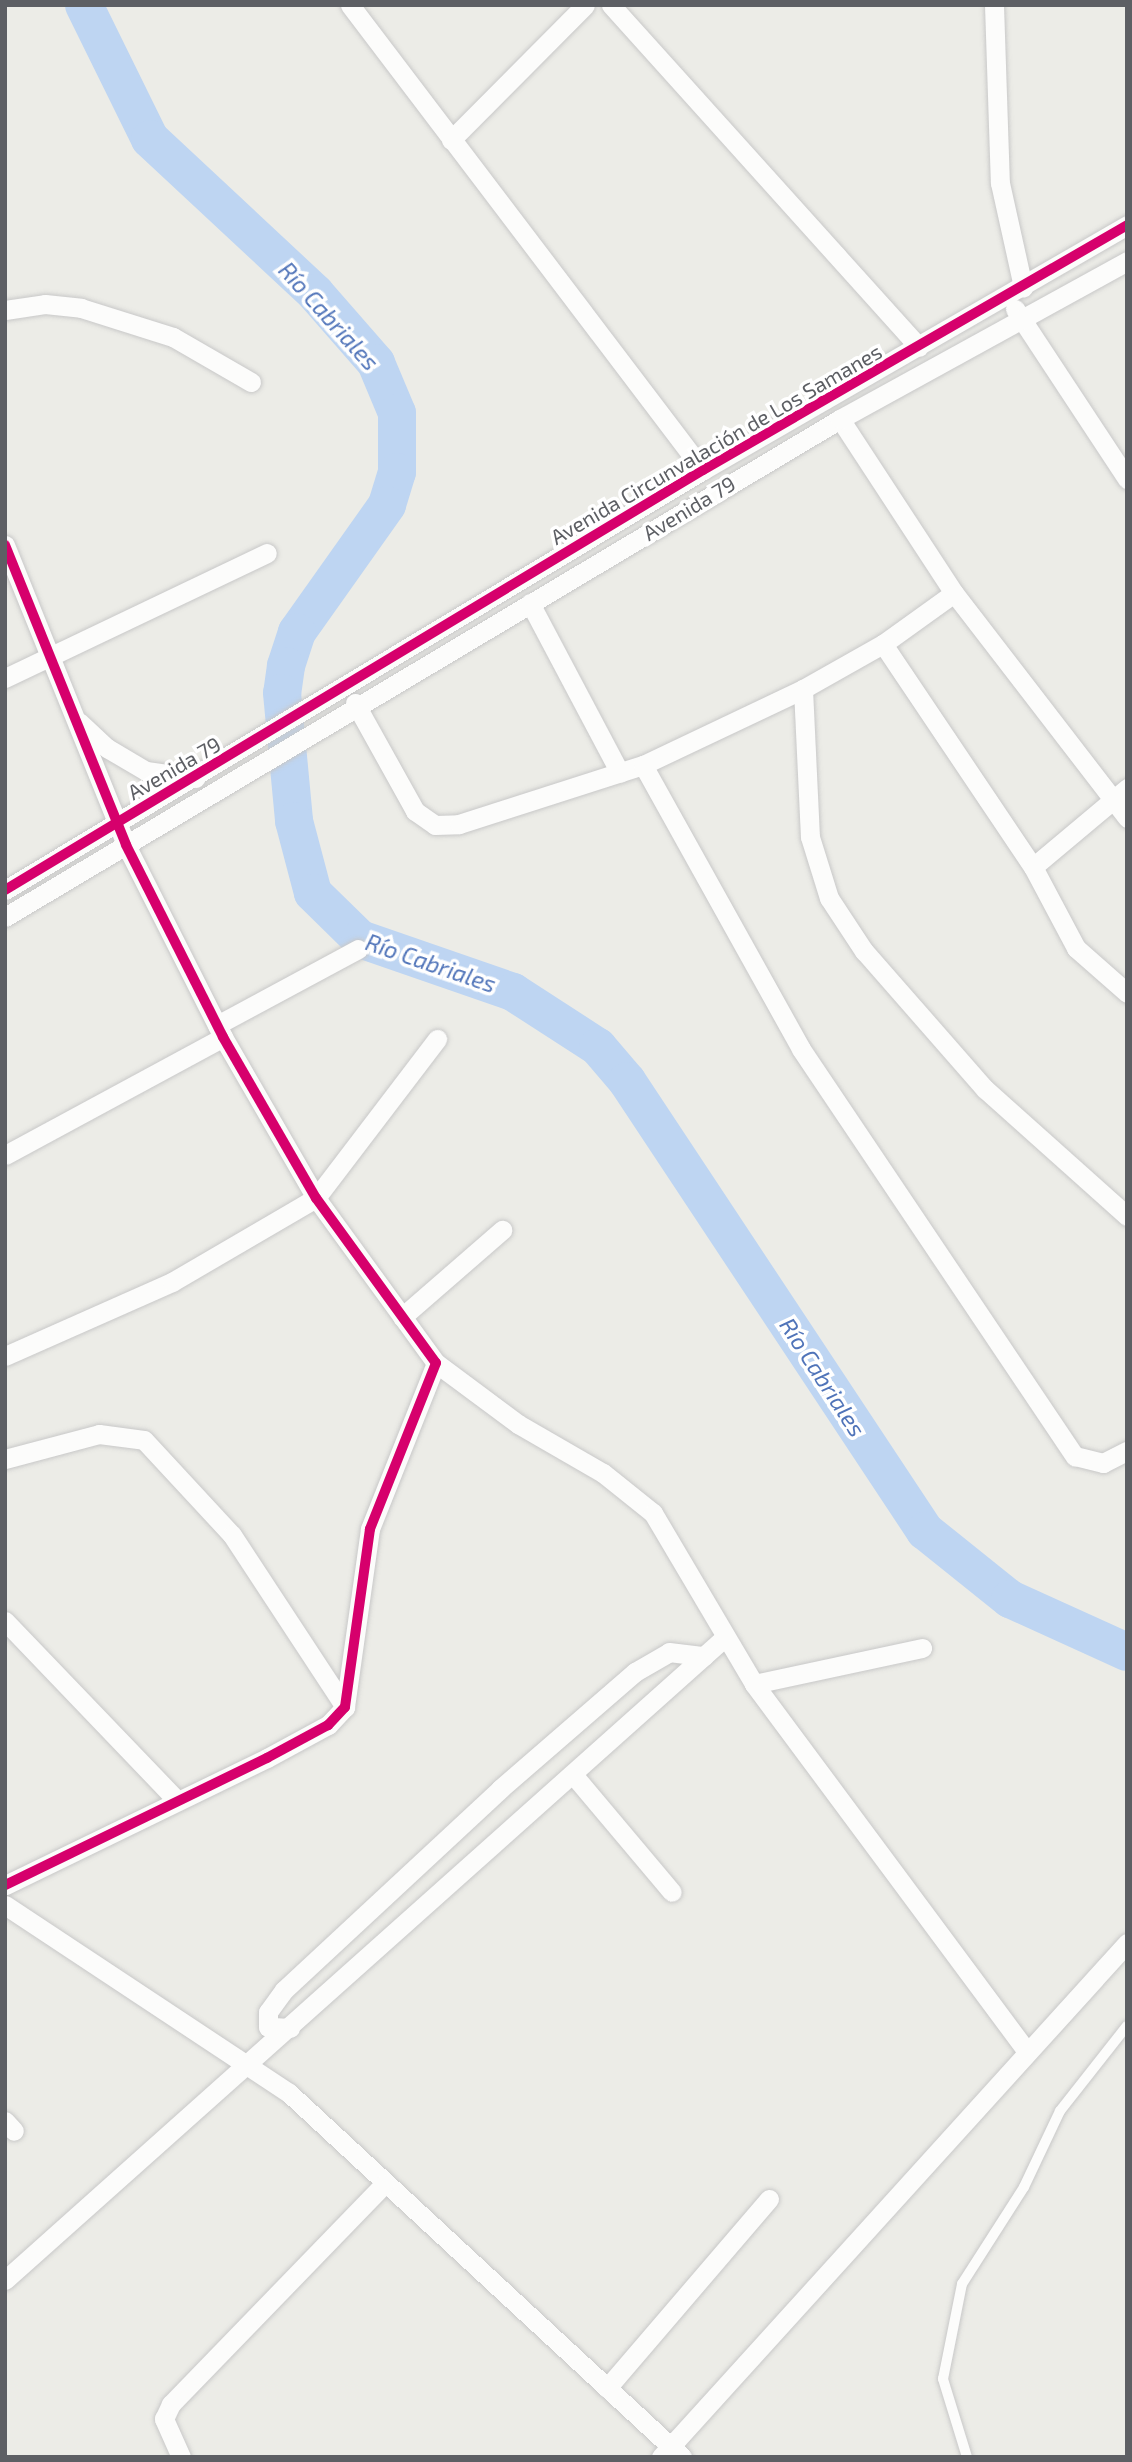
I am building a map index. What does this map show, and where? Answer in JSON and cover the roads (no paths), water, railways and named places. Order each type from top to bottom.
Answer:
[{"type":"street","points":[[452,140],[585,5]]},
{"type":"street","points":[[611,5],[919,347]]},
{"type":"street","points":[[994,5],[1000,183],[1015,292],[1022,319],[1127,479]]},
{"type":"street","points":[[363,10],[452,140],[703,470]]},
{"type":"street","name":"Avenida Circunvalación de Los Samanes","points":[[328,709],[703,470],[1127,225]]},
{"type":"street","name":"Avenida 79","points":[[5,917],[126,845],[223,772],[328,709],[355,704],[840,419],[1127,261]]},
{"type":"street","points":[[5,310],[45,304],[81,308],[173,337],[251,382]]},
{"type":"street","points":[[840,419],[954,593],[1111,802],[1127,818]]},
{"type":"street","points":[[5,545],[126,845],[220,1031],[316,1198],[436,1363],[518,1424],[603,1473],[653,1513],[724,1638],[754,1684],[1026,2050]]},
{"type":"street","points":[[5,678],[50,662],[267,553]]},
{"type":"street","points":[[355,704],[415,811],[435,825],[459,824],[643,765],[803,689],[883,644],[954,593]]},
{"type":"street","points":[[530,603],[620,774]]},
{"type":"street","points":[[883,644],[1033,867],[1076,948],[1127,993]]},
{"type":"street","points":[[803,689],[810,837],[829,898],[864,951],[985,1089],[1127,1216]]},
{"type":"street","points":[[72,714],[107,748],[146,771],[197,778]]},
{"type":"street","points":[[643,765],[815,1070],[1075,1456],[1102,1463],[1127,1451]]},
{"type":"street","name":"Avenida 79","points":[[5,890],[197,778],[223,772]]},
{"type":"street","points":[[1033,867],[1127,788]]},
{"type":"street","points":[[5,1155],[358,949]]},
{"type":"street","points":[[5,1356],[172,1282],[316,1198],[437,1039]]},
{"type":"street","points":[[401,1317],[502,1230]]},
{"type":"street","points":[[5,1885],[175,1798],[307,1737],[345,1707],[370,1529],[436,1363]]},
{"type":"street","points":[[5,1458],[99,1434],[144,1440],[232,1535],[345,1707]]},
{"type":"street","points":[[5,1621],[175,1798]]},
{"type":"street","points":[[5,2280],[253,2066],[290,2028],[575,1777],[724,1638]]},
{"type":"street","points":[[754,1684],[922,1648]]},
{"type":"street","points":[[290,2028],[268,2027],[268,2012],[284,1990],[500,1789],[635,1672],[669,1652],[704,1656]]},
{"type":"street","points":[[575,1777],[672,1892]]},
{"type":"street","points":[[5,1905],[253,2066],[607,2388],[672,2454],[1026,2050],[1127,1943]]},
{"type":"street","points":[[181,2457],[164,2419],[171,2404],[384,2184]]},
{"type":"street","points":[[607,2388],[769,2199]]},
{"type":"lane","points":[[967,2457],[943,2379],[962,2284],[1024,2188],[1060,2111],[1127,2026]]},
{"type":"waterway","name":"Río Cabriales","points":[[84,5],[150,139],[315,293],[376,363],[397,413],[397,472],[387,505],[297,632],[286,666],[282,693],[294,821],[313,893],[360,939],[513,992],[598,1047],[627,1081],[925,1531],[1010,1599],[1127,1652]]}]
